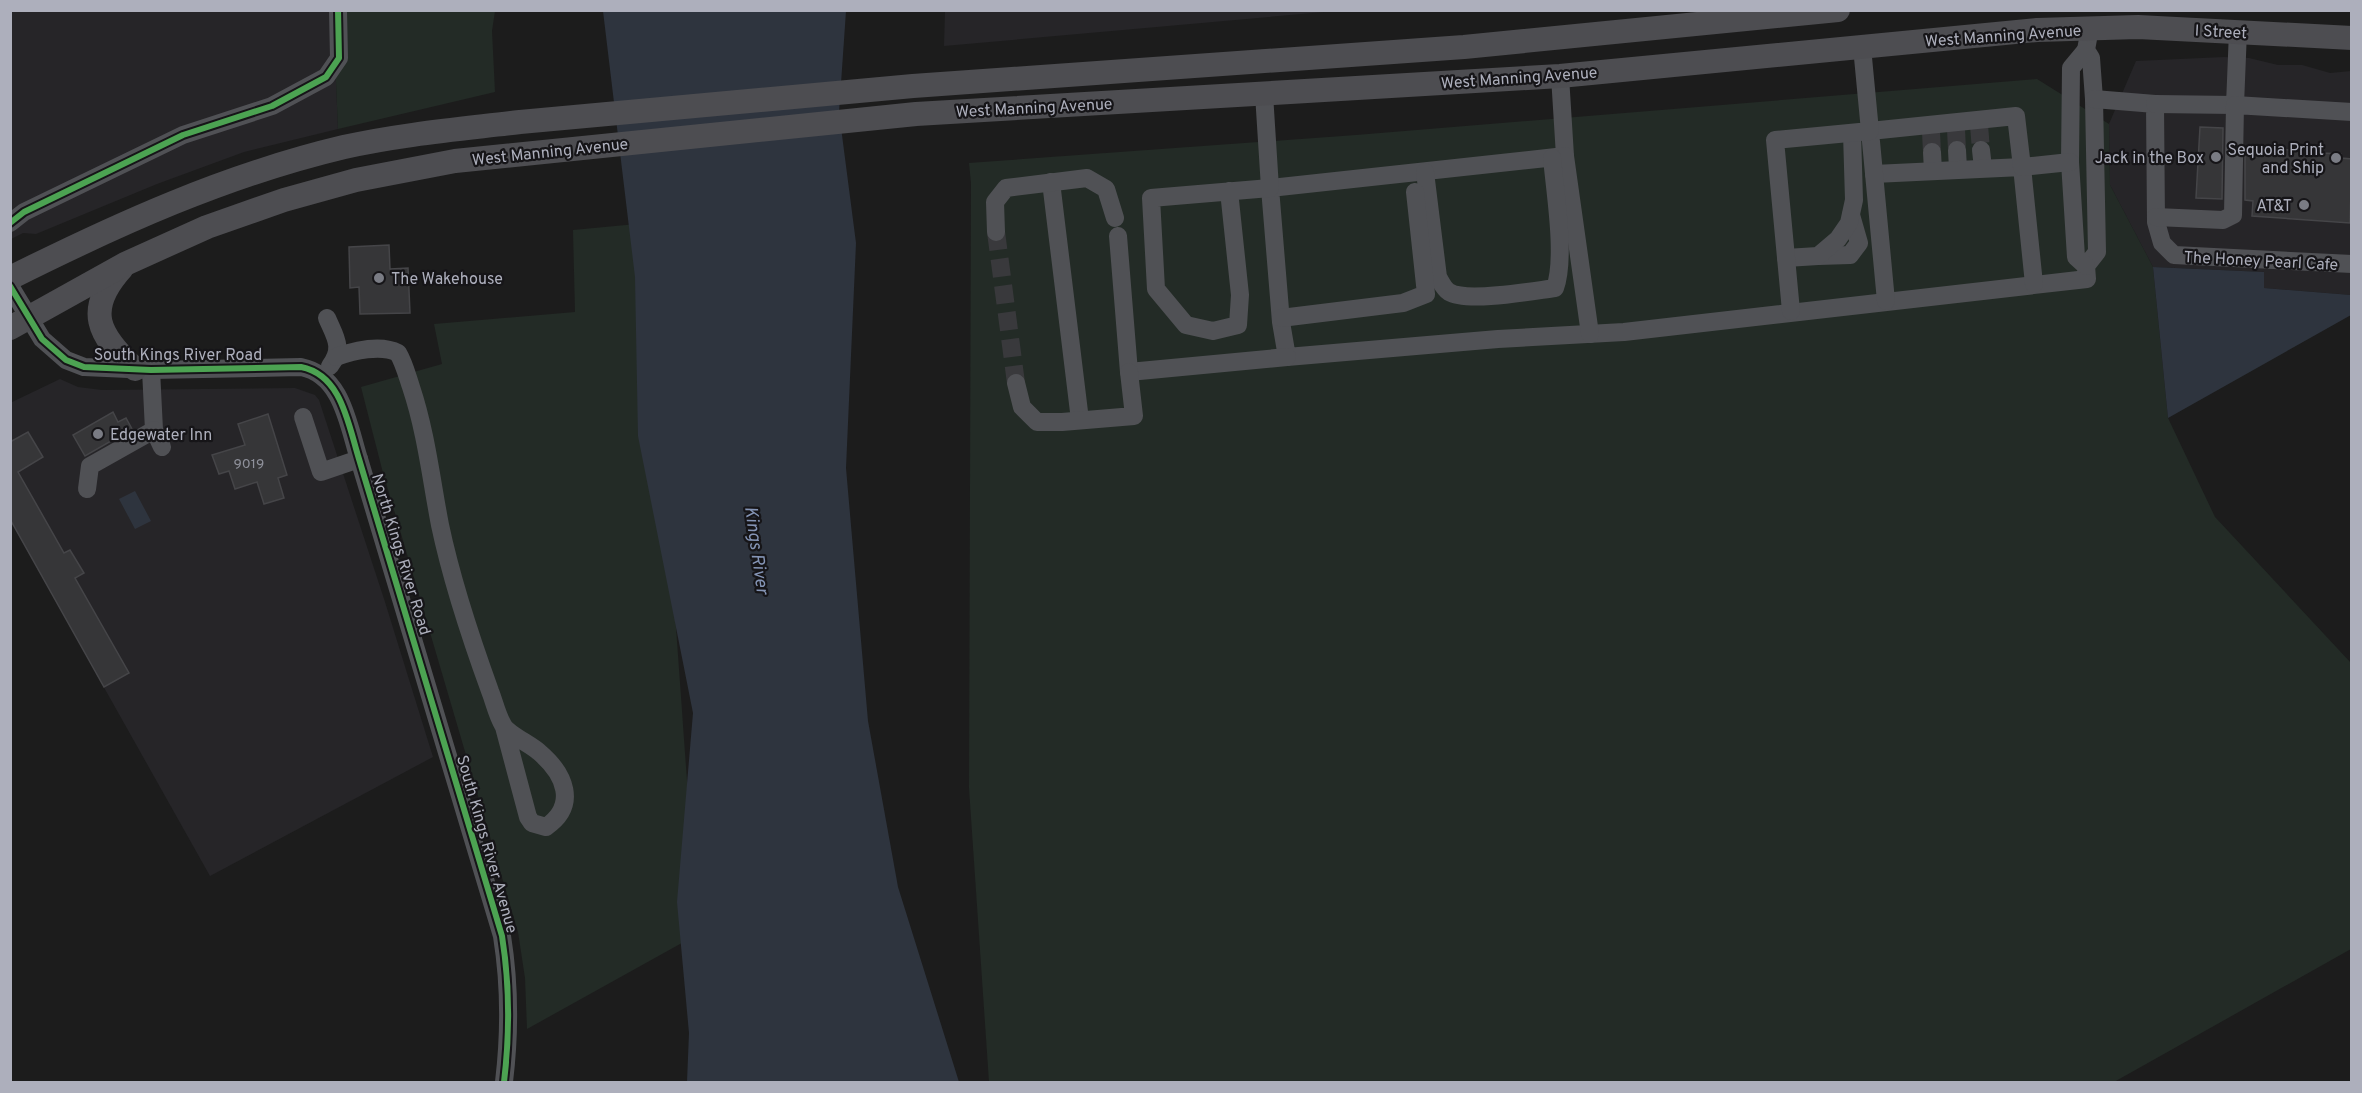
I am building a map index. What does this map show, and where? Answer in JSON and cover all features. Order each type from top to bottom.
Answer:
[{"type":"main road","name":"West Manning Avenue","points":[[10,278],[133,218],[250,173],[346,147],[520,122],[913,86],[1464,47],[1838,10]]},
{"type":"main road","name":"West Manning Avenue","points":[[20,323],[125,264],[178,239],[235,217],[356,180],[455,161],[916,114],[1560,75],[2090,25]]},
{"type":"main road","name":"I Street","points":[[2090,25],[2352,38]]},
{"type":"main road","points":[[125,264],[112,278],[102,297],[100,322],[108,342],[143,369]]},
{"type":"street","points":[[10,223],[24,212],[183,135],[272,106],[326,77],[339,58],[338,10]]},
{"type":"street","points":[[1129,372],[1498,339],[1624,332],[1791,311],[2087,279],[2086,266],[2097,252],[2090,25]]},
{"type":"street","points":[[2086,266],[2076,257],[2070,162],[2071,68],[2090,25]]},
{"type":"street","points":[[2156,217],[2223,220],[2233,214],[2238,32]]},
{"type":"street","points":[[1786,258],[1818,256],[1838,239],[1849,223],[1854,200],[1861,132],[1862,47]]},
{"type":"street","points":[[1419,172],[1437,277],[1447,291],[1459,296],[1477,297],[1555,288],[1560,275],[1558,157],[1560,75]]},
{"type":"street","points":[[1264,94],[1281,318],[1287,357]]},
{"type":"street","points":[[2094,99],[2155,104],[2235,105],[2352,112]]},
{"type":"street","name":"The Honey Pearl Cafe","points":[[2155,104],[2157,230],[2162,243],[2169,251],[2181,257],[2352,264]]},
{"type":"street","points":[[1791,311],[1775,140],[1931,128],[2016,116],[2034,284]]},
{"type":"street","points":[[1861,132],[1874,174],[1886,301]]},
{"type":"street","points":[[1957,150],[1958,170]]},
{"type":"street","points":[[1229,191],[1240,296],[1238,325],[1213,331],[1186,325],[1156,289],[1152,198],[1229,191],[1270,188],[1558,157]]},
{"type":"street","points":[[1558,157],[1590,334]]},
{"type":"street","points":[[1874,174],[1932,162],[1958,170],[1982,159],[2022,166],[2070,162]]},
{"type":"street","points":[[1281,318],[1403,303],[1426,294],[1419,172]]},
{"type":"street","points":[[996,232],[995,202],[1006,188],[1086,178],[1106,189],[1116,227],[1134,416],[1037,422],[1022,406],[1016,383]]},
{"type":"street","points":[[1051,182],[1080,420]]},
{"type":"street","name":"South Kings River Road","points":[[10,286],[20,323],[47,345],[76,364],[100,369],[301,367],[311,369],[323,376]]},
{"type":"street","points":[[323,376],[336,357],[338,345],[327,318]]},
{"type":"street","points":[[336,357],[349,353],[385,349],[398,353],[402,360],[419,411],[441,526],[460,606],[504,727],[528,818],[532,824],[546,827],[561,813],[565,802],[565,790],[561,779],[539,752],[504,727]]},
{"type":"street","points":[[87,489],[90,466],[158,438],[143,369]]},
{"type":"street","name":"North Kings River Road","points":[[323,376],[338,395],[439,722]]},
{"type":"street","points":[[303,417],[321,472],[359,459]]},
{"type":"street","name":"South Kings River Avenue","points":[[439,722],[502,936],[508,976],[510,1014],[504,1083]]},
{"type":"shaded area","points":[[945,10],[1335,11],[944,46]]},
{"type":"shaded area","points":[[11,11],[333,11],[338,129],[244,152],[157,184],[36,234],[23,233],[11,239]]},
{"type":"shaded area","points":[[333,11],[495,11],[492,31],[495,92],[338,129]]},
{"type":"shaded area","points":[[2249,58],[2278,65],[2302,65],[2330,73],[2351,71],[2351,295],[2264,288],[2264,272],[2153,267],[2110,185],[2109,124],[2136,61]]},
{"type":"shaded area","points":[[2037,79],[2109,124],[2110,185],[2153,267],[2168,418],[2215,517],[2351,663],[2351,949],[2114,1082],[989,1082],[969,788],[971,183],[969,163],[1356,135]]},
{"type":"shaded area","points":[[647,223],[698,934],[527,1029],[525,978],[518,932],[382,469],[361,387],[442,364],[434,324],[575,312],[573,230]]},
{"type":"shaded area","points":[[60,379],[78,387],[102,390],[295,388],[315,395],[319,400],[385,602],[433,757],[210,876],[11,522],[10,403]]},
{"type":"water","name":"Kings River","points":[[603,11],[846,11],[839,112],[856,243],[846,468],[868,721],[898,887],[959,1082],[687,1082],[689,1033],[677,902],[693,713],[638,436],[635,277]]},
{"type":"water","points":[[2153,267],[2264,272],[2264,288],[2351,295],[2351,315],[2168,418]]},
{"type":"water","points":[[135,491],[151,521],[135,529],[119,499]]},
{"type":"building","points":[[2200,127],[2223,128],[2222,199],[2196,198]]},
{"type":"building","points":[[2292,147],[2322,149],[2322,153],[2341,154],[2341,158],[2352,159],[2350,223],[2252,216],[2253,201],[2245,200],[2245,151],[2272,153],[2272,149],[2292,150]]},
{"type":"building","name":"The Wakehouse","points":[[389,245],[390,269],[408,268],[410,313],[360,314],[359,287],[350,288],[349,247]]},
{"type":"building","name":"Edgewater Inn","points":[[113,412],[118,422],[126,418],[132,429],[85,456],[73,435]]},
{"type":"building","points":[[268,414],[287,475],[278,478],[284,498],[264,504],[257,482],[235,489],[229,471],[219,474],[212,455],[245,445],[238,424]]},
{"type":"building","points":[[28,432],[43,457],[18,472],[64,553],[70,550],[84,573],[75,578],[129,673],[104,687],[10,519],[10,442]]},
{"type":"tunnel","points":[[1979,125],[1981,150]]},
{"type":"tunnel","points":[[1956,129],[1957,150]]},
{"type":"tunnel","points":[[1931,132],[1932,152]]},
{"type":"tunnel","points":[[996,232],[1016,383]]},
{"type":"cycle path","points":[[10,223],[24,212],[183,135],[272,106],[326,77],[339,58],[338,10]]},
{"type":"cycle path","points":[[10,286],[42,339],[66,360],[84,367],[151,370],[301,367],[315,372],[334,390],[347,417],[502,936],[507,973],[508,1009],[504,1082]]},
{"type":"place","name":"Jack in the Box","points":[[2216,157]]},
{"type":"place","name":"Sequoia Print and Ship","points":[[2336,158]]},
{"type":"place","name":"AT&T","points":[[2304,205]]},
{"type":"place","name":"The Wakehouse","points":[[379,278]]},
{"type":"place","name":"Edgewater Inn","points":[[98,434]]}]
